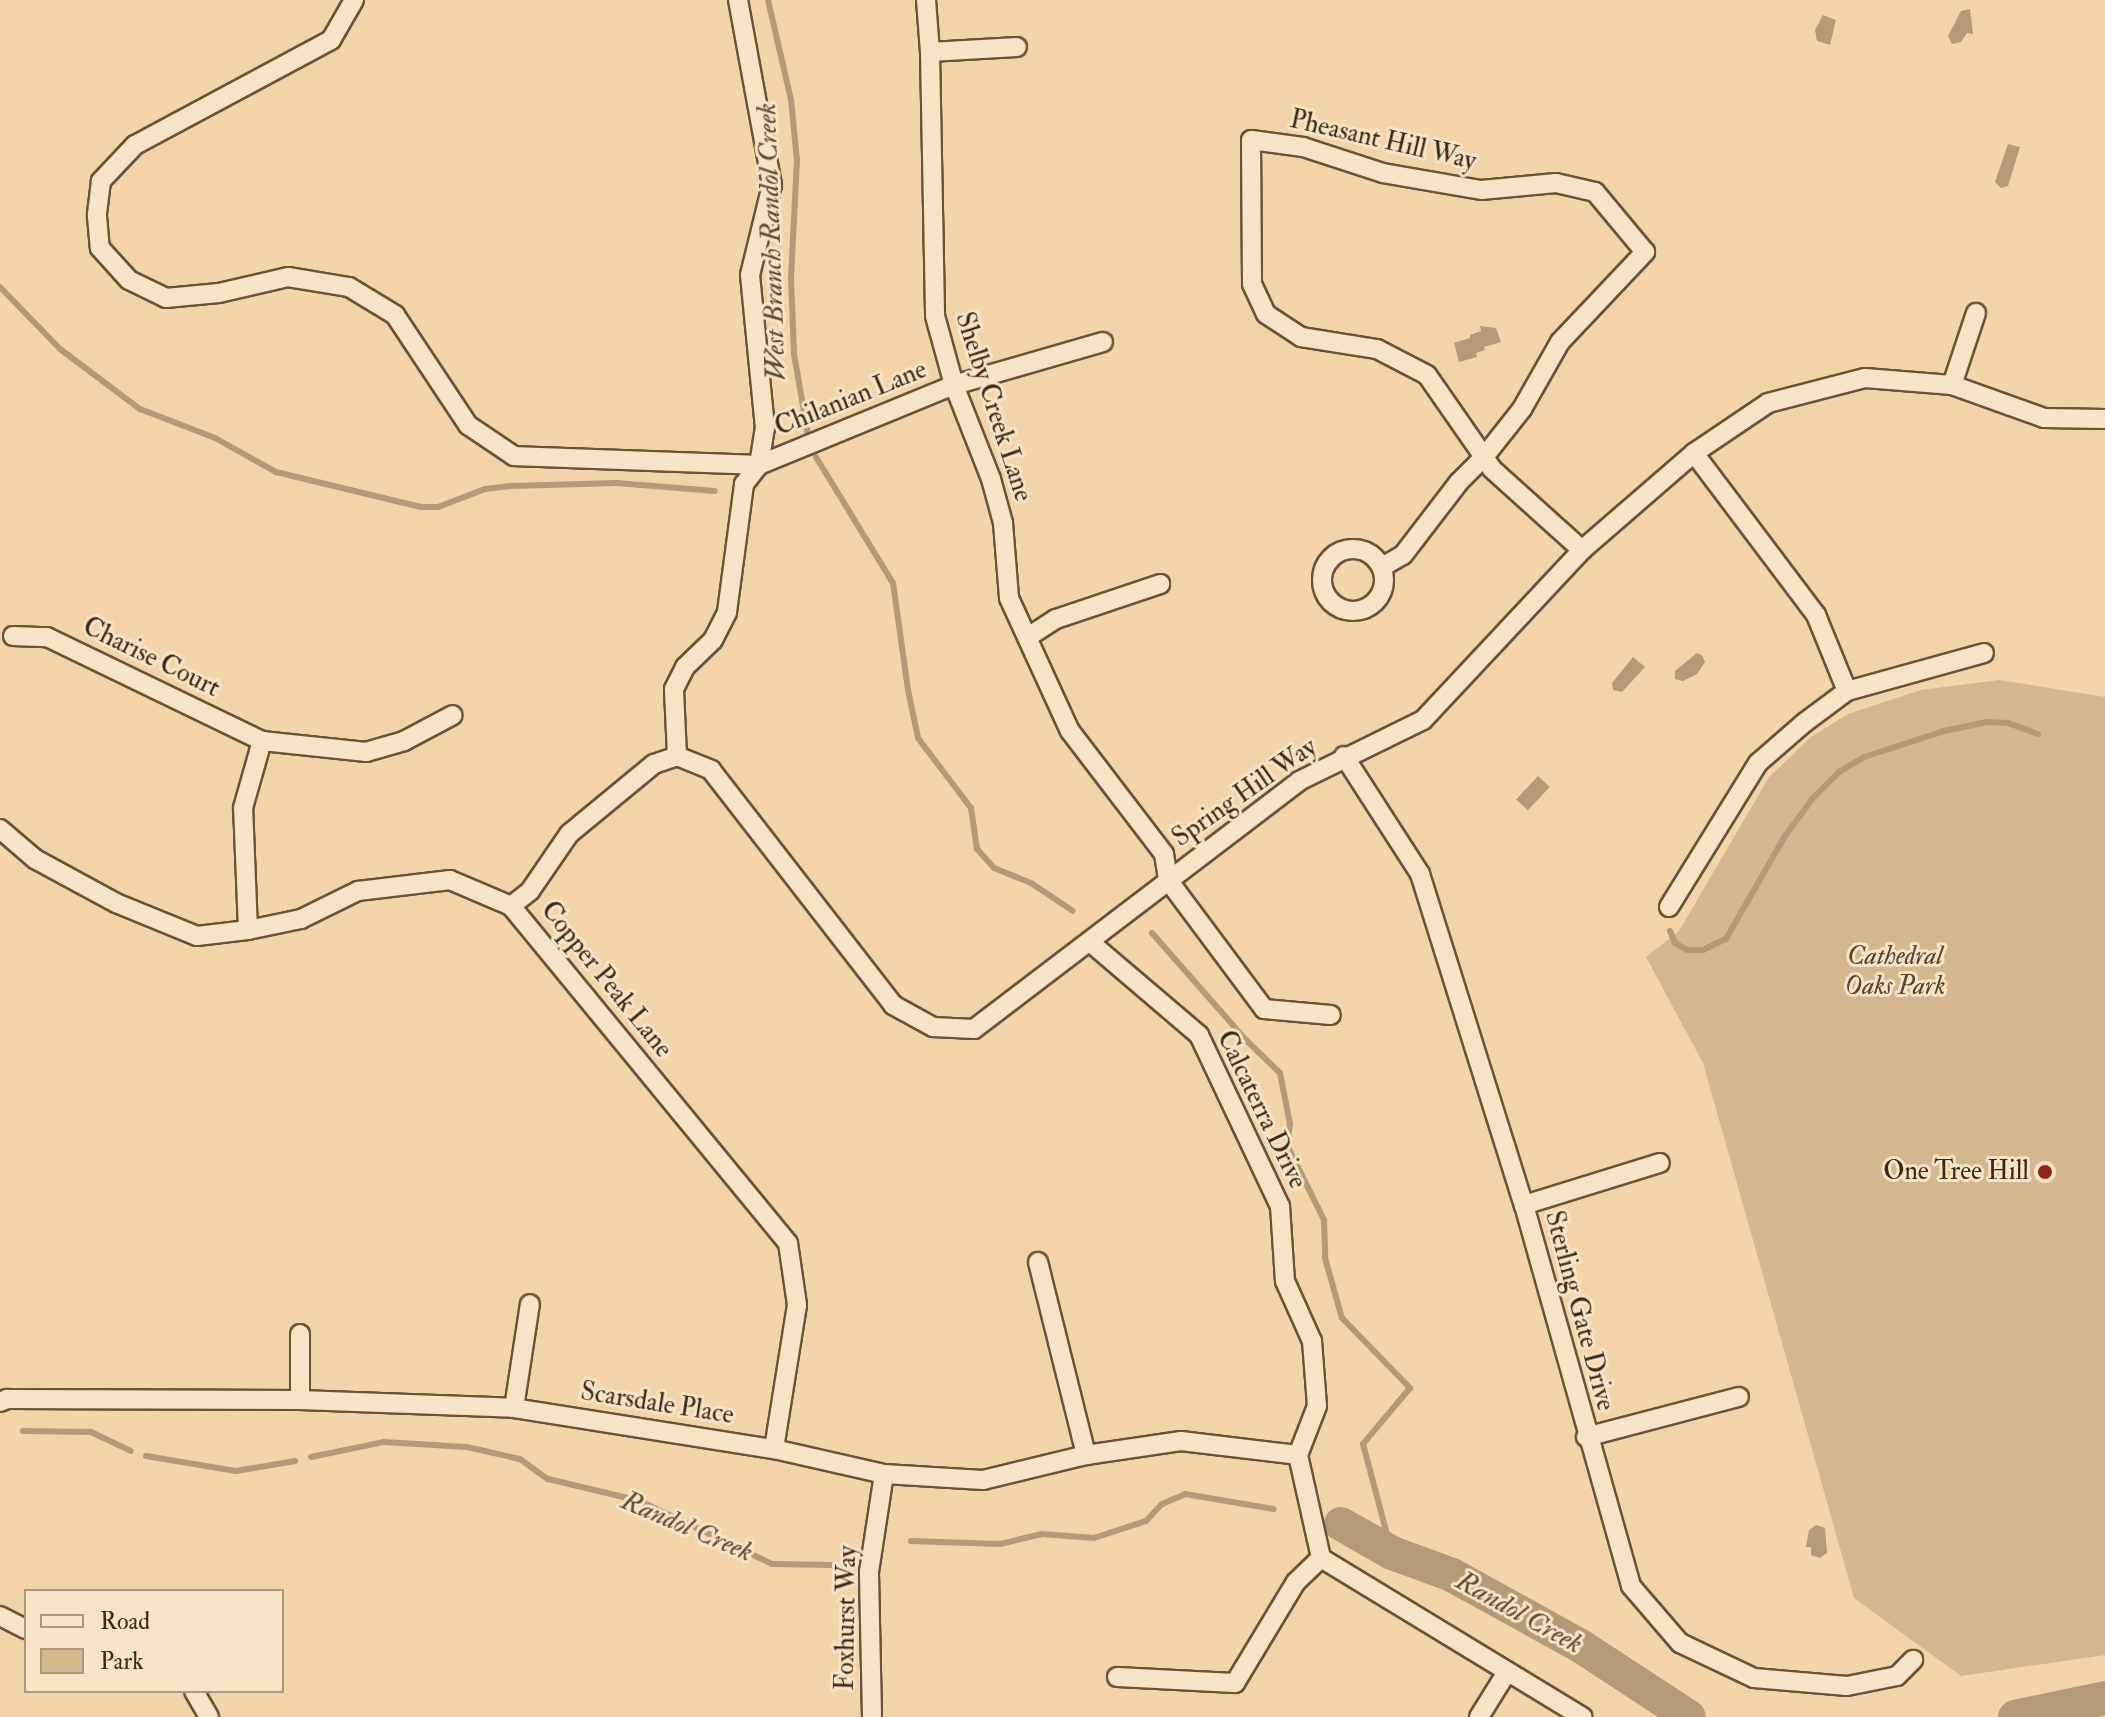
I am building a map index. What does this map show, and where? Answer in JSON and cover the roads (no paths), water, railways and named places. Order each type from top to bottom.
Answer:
[{"type":"street","points":[[354,0],[331,40],[135,145],[101,181],[97,216],[100,248],[129,280],[166,298],[219,293],[288,277],[349,287],[395,315],[468,425],[514,456],[759,465]]},
{"type":"street","points":[[511,906],[530,891],[569,834],[654,764],[677,756],[674,689],[685,667],[713,640],[727,612],[744,484],[759,465],[765,428],[750,275],[772,185],[738,0]]},
{"type":"street","name":"Shelby Creek Lane","points":[[926,0],[930,52],[935,316],[954,385],[991,479],[1003,523],[1009,598],[1070,731],[1164,854],[1168,880],[1264,1009],[1331,1015]]},
{"type":"street","points":[[930,52],[1017,47]]},
{"type":"street","name":"Pheasant Hill Way","points":[[1251,140],[1303,147],[1383,173],[1481,190],[1556,183],[1595,192],[1645,252],[1560,342],[1522,409],[1484,457],[1427,375],[1377,349],[1301,337],[1266,314],[1252,284],[1251,140]]},
{"type":"street","points":[[1952,385],[1976,313]]},
{"type":"street","name":"Chilanian Lane","points":[[759,465],[954,385],[1103,342]]},
{"type":"street","name":"Spring Hill Way","points":[[677,756],[711,770],[893,1005],[933,1027],[974,1029],[1091,943],[1299,781],[1344,756],[1423,720],[1582,550],[1694,453],[1768,403],[1865,378],[1952,385],[2044,418],[2105,419]]},
{"type":"street","points":[[1694,453],[1816,615],[1847,691]]},
{"type":"street","points":[[1382,567],[1403,555],[1459,482],[1484,457],[1492,469],[1582,550]]},
{"type":"street","points":[[1028,637],[1056,619],[1160,584]]},
{"type":"street","name":"Charise Court","points":[[13,636],[47,637],[262,741],[366,752],[404,741],[453,715]]},
{"type":"street","points":[[1669,907],[1758,763],[1847,691],[1984,653]]},
{"type":"street","points":[[248,930],[243,808],[262,741]]},
{"type":"street","name":"Sterling Gate Drive","points":[[1344,756],[1420,874],[1524,1205],[1586,1437],[1631,1586],[1680,1643],[1754,1678],[1847,1686],[1897,1676],[1913,1660]]},
{"type":"street","name":"Copper Peak Lane","points":[[0,829],[35,859],[116,903],[197,936],[301,919],[358,891],[450,880],[511,906],[788,1243],[797,1305],[774,1449]]},
{"type":"street","name":"Calcaterra Drive","points":[[1091,943],[1199,1035],[1280,1206],[1285,1281],[1312,1341],[1317,1406],[1298,1455]]},
{"type":"street","points":[[1524,1205],[1660,1163]]},
{"type":"street","points":[[1038,1262],[1086,1455]]},
{"type":"street","points":[[514,1408],[530,1304]]},
{"type":"street","points":[[300,1334],[300,1400]]},
{"type":"street","points":[[1586,1437],[1739,1397]]},
{"type":"street","name":"Scarsdale Place","points":[[0,1402],[300,1400],[514,1408],[774,1449],[884,1474],[983,1480],[1086,1455],[1181,1441],[1298,1455]]},
{"type":"street","points":[[1298,1455],[1321,1558],[1583,1717]]},
{"type":"street","name":"Foxhurst Way","points":[[872,1717],[869,1572],[884,1474]]},
{"type":"street","points":[[1117,1677],[1235,1683],[1296,1582],[1321,1558]]},
{"type":"street","points":[[0,1616],[24,1628]]},
{"type":"street","points":[[1479,1717],[1507,1672]]},
{"type":"street","points":[[195,1693],[209,1717]]},
{"type":"waterway","name":"West Branch Randol Creek","points":[[768,0],[791,100],[797,160],[791,279],[794,354],[808,435]]},
{"type":"waterway","points":[[0,287],[60,349],[140,409],[215,438],[276,472],[421,507],[438,507],[485,489],[511,486],[617,483],[715,491]]},
{"type":"waterway","name":"West Branch Randol Creek","points":[[816,457],[893,583],[918,738],[971,808],[977,849],[994,868],[1031,883],[1073,911]]},
{"type":"waterway","points":[[1670,931],[1675,943],[1687,950],[1703,950],[1726,939],[1785,836],[1813,798],[1839,772],[1864,757],[1944,731],[1987,722],[2008,723],[2038,734]]},
{"type":"waterway","name":"West Branch Randol Creek","points":[[1152,933],[1247,1041],[1280,1073],[1290,1124],[1287,1145],[1324,1220],[1325,1258],[1342,1318],[1410,1388],[1363,1444],[1392,1553]]},
{"type":"waterway","name":"Randol Creek","points":[[23,1431],[91,1432],[131,1451]]},
{"type":"waterway","name":"Randol Creek","points":[[311,1457],[384,1442],[467,1447],[520,1459],[548,1479],[640,1501],[772,1564],[833,1565]]},
{"type":"waterway","name":"Randol Creek","points":[[146,1456],[236,1471],[295,1461]]},
{"type":"waterway","name":"Randol Creek","points":[[911,1541],[1000,1544],[1042,1534],[1094,1538],[1146,1521],[1162,1504],[1185,1494],[1274,1509]]},
{"type":"waterway","name":"Randol Creek","points":[[1341,1524],[1392,1553],[1452,1575],[1579,1645],[1689,1717]]},
{"type":"waterway","name":"Randol Creek","points":[[2015,1717],[2105,1698]]},
{"type":"place","name":"One Tree Hill","points":[[2045,1172]]},
{"type":"park label","name":"Cathedral Oaks Park","points":[[1895,972]]}]
